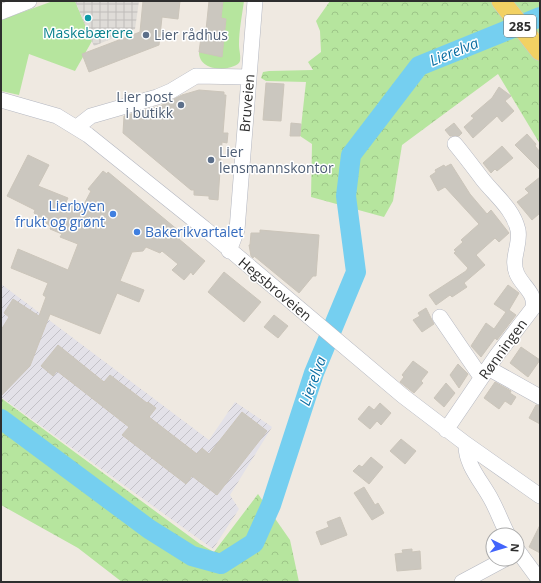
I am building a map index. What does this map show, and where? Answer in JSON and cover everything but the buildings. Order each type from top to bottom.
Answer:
[{"type":"main road","name":"285","points":[[500,1],[540,51]]},
{"type":"street","points":[[1,12],[29,1]]},
{"type":"street","name":"Bruveien","points":[[229,251],[237,230],[255,1]]},
{"type":"street","points":[[77,127],[91,116],[156,97],[171,91],[196,76],[249,77]]},
{"type":"street","name":"Hegsbroveien","points":[[1,100],[46,111],[77,127],[446,430],[540,496]]},
{"type":"street","name":"Rønningen","points":[[446,430],[485,373],[534,308],[535,302],[532,295],[517,275],[515,268],[514,256],[519,238],[515,222],[503,202],[455,144]]},
{"type":"street","points":[[440,317],[485,373],[540,397]]},
{"type":"street","points":[[466,444],[466,453],[469,460],[492,500],[504,527]]},
{"type":"street","points":[[525,561],[540,581]]},
{"type":"street","points":[[462,582],[490,567]]},
{"type":"shaded area","points":[[75,1],[139,1],[135,29],[94,46]]},
{"type":"shaded area","points":[[1,284],[209,440],[235,402],[272,427],[230,495],[239,509],[213,549],[1,397]]},
{"type":"green space","points":[[53,1],[75,1],[92,41],[75,71],[29,54],[19,95],[1,91],[1,20]]},
{"type":"green space","points":[[223,1],[244,1],[239,45],[240,61],[233,67],[219,68],[211,67],[205,64],[201,59],[199,52],[222,56],[226,19],[221,18]]},
{"type":"green space","points":[[330,1],[540,1],[540,144],[498,74],[402,145],[393,201],[384,217],[311,197],[312,144],[300,136],[306,82],[266,81],[261,78],[263,72],[269,71],[313,70],[308,62],[321,52],[320,31],[316,21]]},
{"type":"green space","points":[[1,398],[200,544],[214,552],[258,494],[290,540],[299,582],[122,582],[78,548],[1,505]]},
{"type":"waterway","name":"Lierelva","points":[[1,419],[149,529],[192,556],[221,564],[254,543],[271,505],[314,373],[356,272],[346,196],[351,155],[419,66],[540,17]]},
{"type":"place","name":"Maskebærere","points":[[88,18]]},
{"type":"place","name":"Lier rådhus","points":[[146,35]]},
{"type":"place","name":"Lier post i butikk","points":[[181,105]]},
{"type":"place","name":"Lier lensmannskontor","points":[[211,160]]},
{"type":"place","name":"Lierbyen frukt og grønt","points":[[113,214]]},
{"type":"place","name":"Bakerikvartalet","points":[[137,232]]}]
